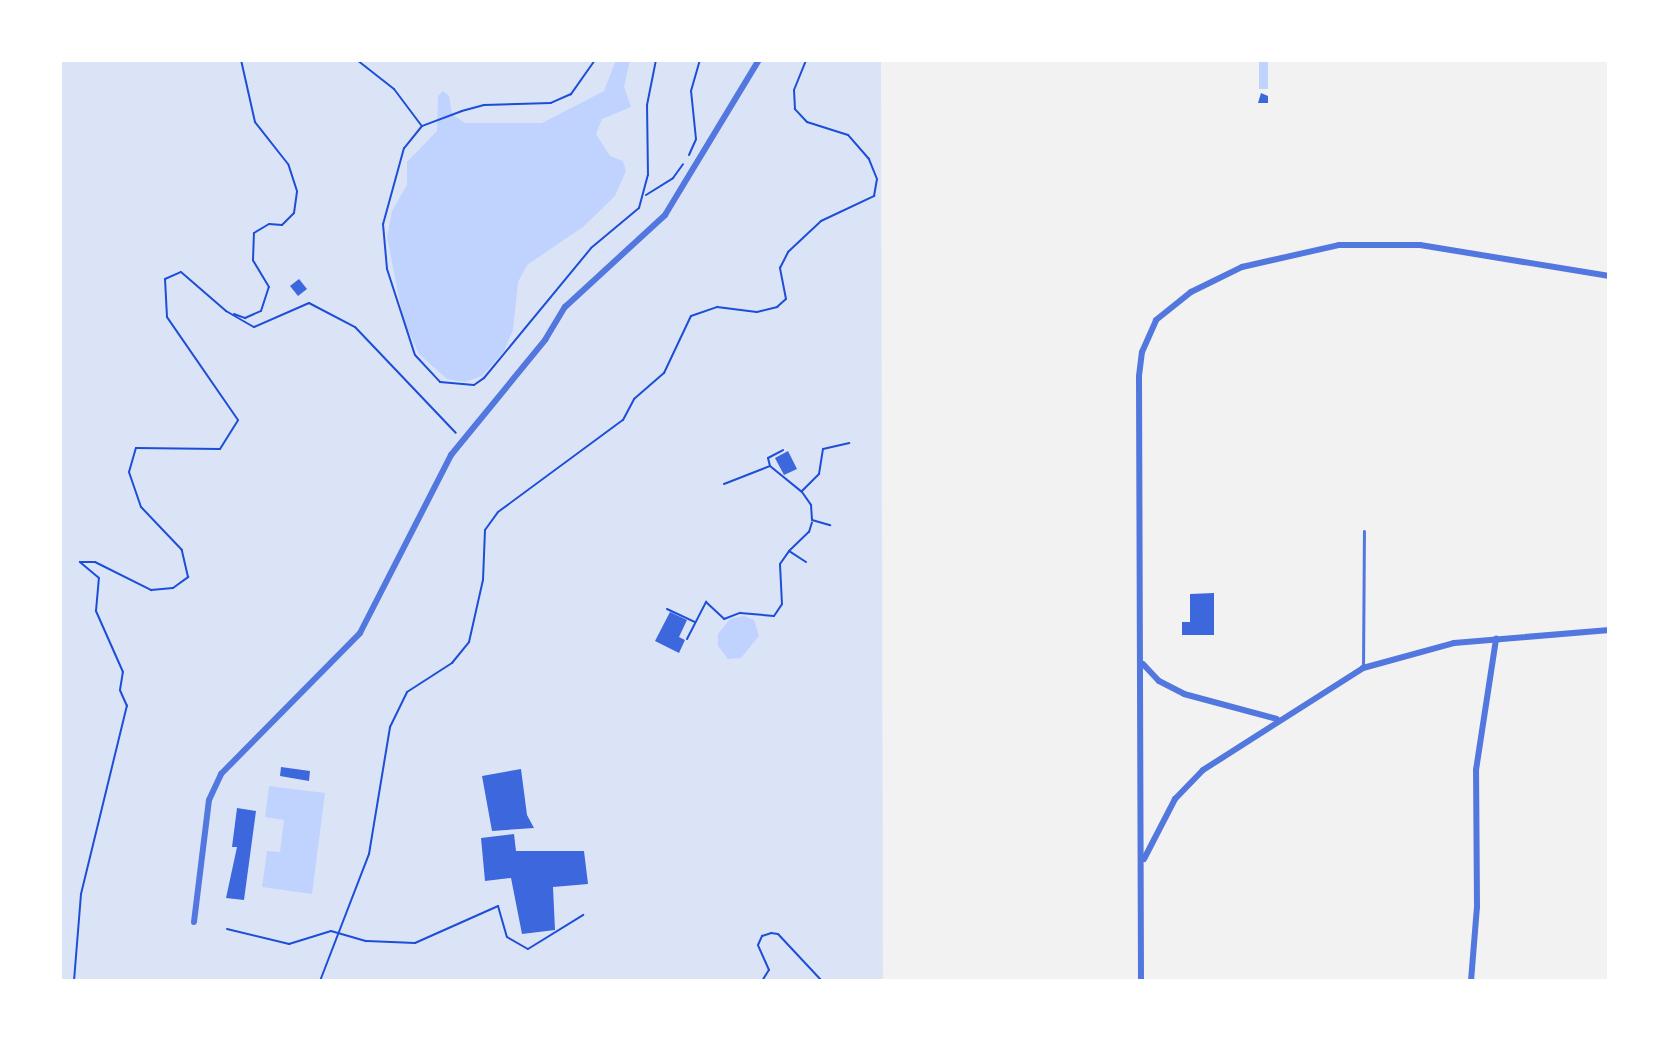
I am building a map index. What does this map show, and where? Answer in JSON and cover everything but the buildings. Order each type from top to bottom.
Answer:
[{"type":"street","points":[[194,922],[209,800],[221,774],[360,633],[462,439],[545,340],[565,307],[665,215],[759,60]]},
{"type":"street","points":[[1141,981],[1139,376],[1147,335],[1168,308],[1242,267],[1339,245],[1420,245],[1609,276]]},
{"type":"street","points":[[1141,866],[1175,799],[1203,770],[1277,719],[1363,668],[1420,649],[1609,630]]},
{"type":"street","points":[[1471,981],[1477,907],[1476,770],[1496,639]]},
{"type":"street","points":[[1142,664],[1159,681],[1184,694],[1277,719]]},
{"type":"lane","points":[[1363,668],[1364,531]]},
{"type":"path","points":[[226,311],[245,318],[261,311],[269,287],[253,260],[254,233],[269,224],[282,225],[294,213],[297,191],[288,164],[255,122],[241,60]]},
{"type":"path","points":[[357,60],[394,89],[422,126]]},
{"type":"path","points":[[595,60],[571,94],[551,103],[484,105],[431,121],[422,126],[397,167],[384,238],[404,332],[415,355],[440,382],[471,385],[484,378],[542,313],[572,269],[639,208],[645,196],[647,105],[655,60]]},
{"type":"path","points":[[645,196],[673,178],[696,139],[691,91],[700,60]]},
{"type":"path","points":[[320,981],[369,854],[390,727],[407,692],[452,663],[469,642],[483,580],[485,530],[498,512],[623,420],[634,399],[664,373],[691,316],[717,307],[757,312],[777,307],[786,299],[780,268],[788,252],[821,221],[874,196],[877,179],[869,159],[848,135],[807,122],[795,109],[794,90],[806,60]]},
{"type":"path","points":[[74,981],[81,894],[127,706],[120,690],[123,672],[96,611],[99,578],[80,562],[95,562],[151,590],[173,588],[188,577],[182,550],[141,507],[129,472],[136,448],[220,449],[238,420],[167,317],[165,279],[181,272],[226,311],[254,327],[309,303],[355,327],[462,439]]},
{"type":"path","points":[[802,492],[819,474],[823,449],[849,443]]},
{"type":"path","points":[[687,639],[706,602],[724,619],[740,613],[774,616],[782,604],[780,564],[809,532],[812,520],[811,505],[802,492],[770,466],[768,458],[783,450]]},
{"type":"path","points":[[724,484],[770,466]]},
{"type":"path","points":[[812,520],[830,525]]},
{"type":"path","points":[[789,551],[806,562]]},
{"type":"path","points":[[667,609],[696,622]]},
{"type":"path","points":[[227,929],[289,944],[341,933],[367,941],[415,943],[498,906],[507,937],[528,949],[583,915]]},
{"type":"path","points":[[762,981],[769,970],[758,945],[762,936],[771,933],[778,934],[822,981]]},
{"type":"shaded area","points":[[60,60],[881,60],[883,981],[60,981]]},
{"type":"water","points":[[616,60],[630,60],[624,87],[631,107],[602,119],[596,134],[610,156],[623,161],[626,171],[615,196],[583,227],[527,265],[518,282],[513,330],[504,351],[482,376],[465,382],[447,379],[419,354],[404,322],[387,237],[392,211],[407,185],[407,162],[437,131],[438,96],[443,91],[449,96],[452,114],[465,123],[542,123],[604,91]]},
{"type":"water","points":[[1259,60],[1268,60],[1268,89],[1259,89]]},
{"type":"water","points":[[744,616],[754,620],[759,636],[741,658],[728,659],[718,646],[718,634],[730,619]]},
{"type":"water","points":[[269,786],[325,793],[312,894],[262,887],[267,851],[280,852],[284,820],[265,817]]}]
